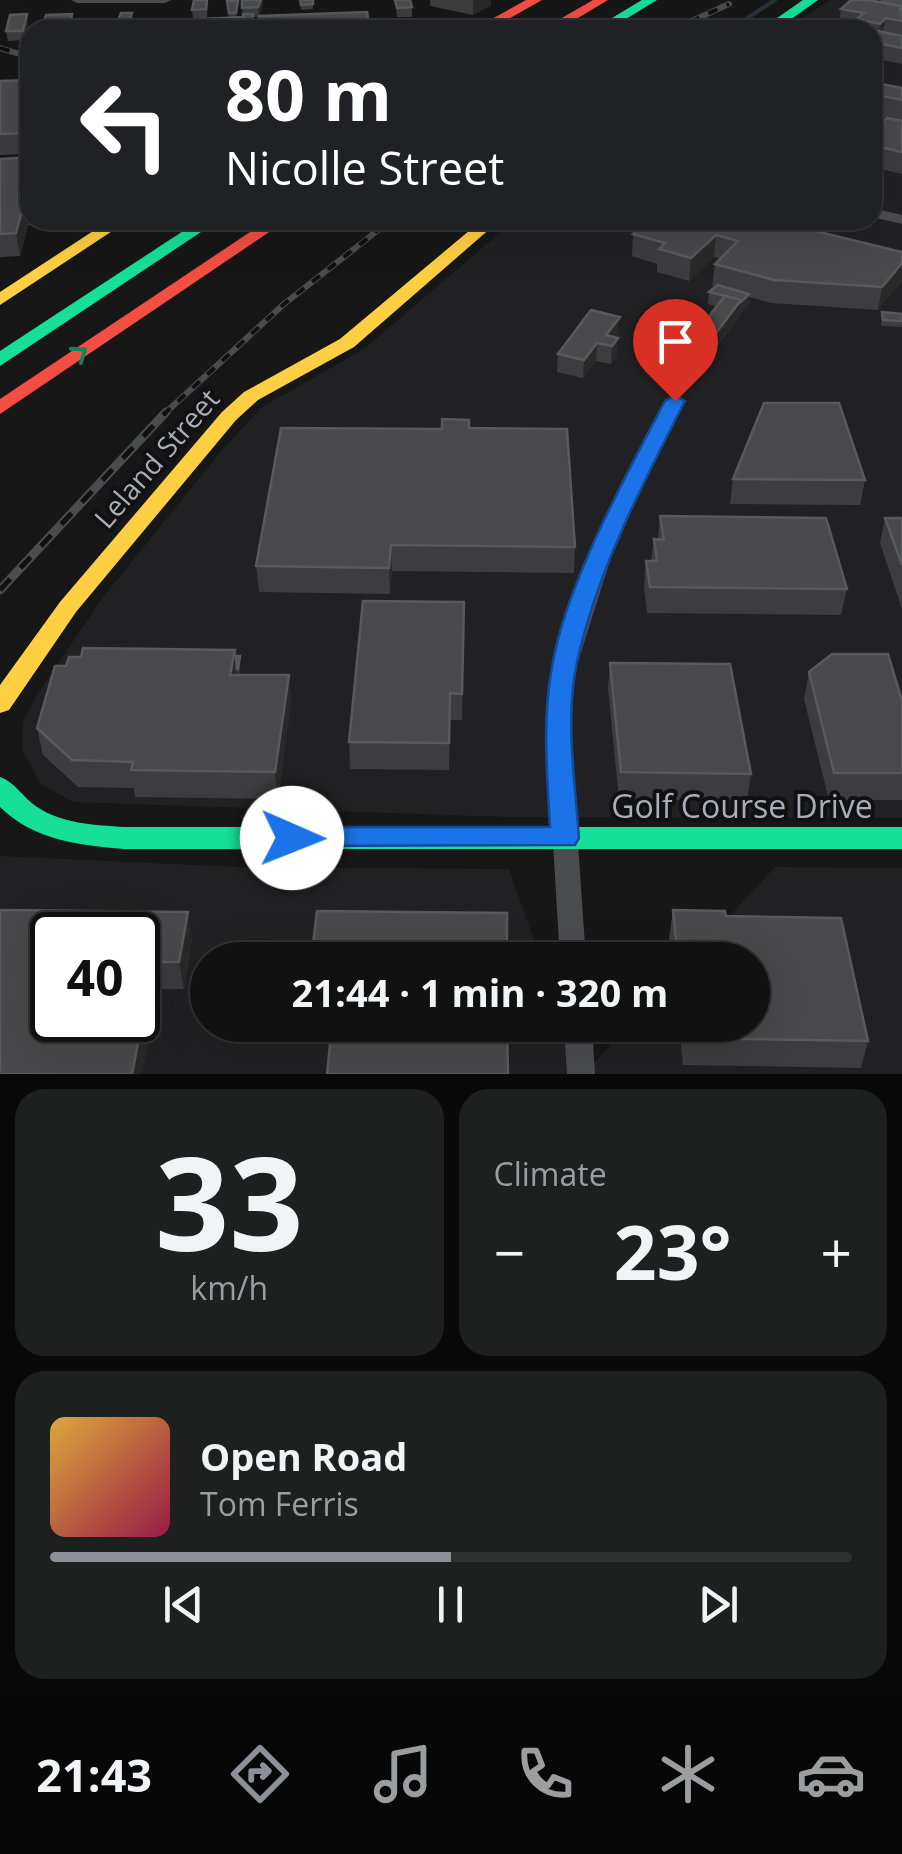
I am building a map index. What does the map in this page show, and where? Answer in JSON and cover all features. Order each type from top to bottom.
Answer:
[{"type":"main road","points":[[498,20],[536,0]]},
{"type":"main road","points":[[566,20],[602,0]]},
{"type":"main road","points":[[616,20],[651,0]]},
{"type":"main road","points":[[782,20],[812,0]]},
{"type":"main road","points":[[0,300],[107,230]]},
{"type":"main road","points":[[0,360],[197,230]]},
{"type":"main road","points":[[0,408],[264,230]]},
{"type":"main road","name":"Leland Street","points":[[0,704],[68,607],[228,416],[251,396],[347,343],[480,230]]},
{"type":"main road","name":"Golf Course Drive","points":[[0,787],[26,816],[44,827],[124,838],[902,838]]},
{"type":"street","points":[[77,0],[164,0]]},
{"type":"street","points":[[886,0],[902,4]]},
{"type":"street","points":[[573,942],[558,726],[564,664],[581,609],[632,483],[675,401]]},
{"type":"street","points":[[579,1042],[581,1074]]},
{"type":"shaded area","points":[[830,0],[902,0],[902,818],[507,817],[73,802],[41,784],[22,750],[23,722],[38,693],[101,600],[221,451],[262,407],[364,349],[503,230],[882,230],[882,20],[801,20]]},
{"type":"shaded area","points":[[0,856],[239,867],[509,869],[535,942],[190,942],[190,1042],[569,1042],[581,1074],[0,1074]]},
{"type":"shaded area","points":[[775,867],[902,868],[902,1074],[584,1074],[613,1042],[770,1042],[770,942],[706,942]]},
{"type":"building","points":[[194,0],[207,0],[206,9],[192,10]]},
{"type":"building","points":[[242,0],[261,0],[258,7],[242,8]]},
{"type":"building","points":[[395,0],[410,0],[412,7],[397,8]]},
{"type":"building","points":[[851,0],[902,6],[902,21],[862,20],[857,19],[864,13],[841,9]]},
{"type":"building","points":[[227,1],[238,1],[236,13],[229,13]]},
{"type":"building","points":[[367,12],[368,20],[259,20],[259,16]]},
{"type":"building","points":[[121,13],[132,13],[129,20],[118,20]]},
{"type":"building","points":[[27,14],[26,20],[20,20],[20,31],[6,31],[10,15]]},
{"type":"building","points":[[72,14],[70,20],[45,20],[46,15]]},
{"type":"building","points":[[244,17],[244,20],[179,20]]},
{"type":"building","points":[[882,32],[902,36],[902,48],[882,44]]},
{"type":"building","points":[[20,80],[20,133],[0,134],[0,81]]},
{"type":"building","points":[[882,84],[902,88],[902,100],[882,96]]},
{"type":"building","points":[[887,118],[902,121],[902,152],[882,147],[882,122]]},
{"type":"building","points":[[20,158],[20,218],[16,233],[0,234],[0,159]]},
{"type":"building","points":[[637,230],[811,230],[902,252],[902,263],[882,287],[774,280],[715,264],[738,241],[716,235],[691,258],[659,249],[665,243],[633,234]]},
{"type":"building","points":[[718,285],[749,294],[741,302],[709,292]]},
{"type":"building","points":[[725,296],[741,300],[691,366],[673,362]]},
{"type":"building","points":[[591,310],[620,317],[606,335],[618,338],[612,346],[597,343],[584,360],[558,354]]},
{"type":"building","points":[[882,312],[902,314],[902,321],[883,320]]},
{"type":"building","points":[[764,403],[839,403],[865,480],[733,479]]},
{"type":"building","points":[[442,419],[469,420],[469,428],[567,429],[575,547],[391,545],[389,568],[256,566],[281,428],[442,429]]},
{"type":"building","points":[[660,516],[826,518],[847,589],[650,587],[646,561],[657,561],[654,539],[664,540]]},
{"type":"building","points":[[885,518],[902,518],[902,565]]},
{"type":"building","points":[[363,601],[464,602],[462,694],[450,693],[449,743],[349,742]]},
{"type":"building","points":[[83,648],[235,650],[230,675],[289,675],[275,772],[131,770],[133,762],[72,760],[37,728],[55,666],[66,666],[69,657],[81,657]]},
{"type":"building","points":[[832,654],[888,654],[902,701],[902,773],[834,773],[809,672]]},
{"type":"building","points":[[610,663],[730,664],[751,774],[621,772]]},
{"type":"building","points":[[0,910],[188,912],[179,962],[160,962],[160,912],[30,912],[30,1042],[138,1042],[132,1074],[0,1074]]},
{"type":"building","points":[[673,910],[725,911],[726,916],[841,918],[868,1041],[770,1039],[770,942],[676,942]]},
{"type":"building","points":[[317,911],[507,913],[507,942],[313,942]]},
{"type":"building","points":[[330,1042],[507,1042],[508,1074],[327,1074]]},
{"type":"waterway","points":[[744,20],[775,0]]},
{"type":"railway","points":[[694,20],[729,4]]},
{"type":"railway","points":[[0,48],[20,54]]},
{"type":"railway","points":[[164,414],[284,304],[378,230]]},
{"type":"railway","points":[[0,590],[164,414]]},
{"type":"traffic: fast","points":[[616,20],[651,0]]},
{"type":"traffic: fast","points":[[782,20],[812,0]]},
{"type":"traffic: fast","points":[[0,360],[196,230]]},
{"type":"traffic: fast","points":[[0,787],[24,813],[54,828],[124,838],[902,838]]},
{"type":"traffic: slow","points":[[0,300],[106,230]]},
{"type":"traffic: slow","points":[[0,704],[68,607],[229,416],[251,396],[347,343],[480,230]]},
{"type":"traffic: jam","points":[[498,20],[536,0]]},
{"type":"traffic: jam","points":[[566,20],[602,0]]},
{"type":"traffic: jam","points":[[0,408],[264,230]]},
{"type":"route","points":[[292,838],[565,838],[558,726],[564,664],[581,609],[632,483],[675,401]]}]
